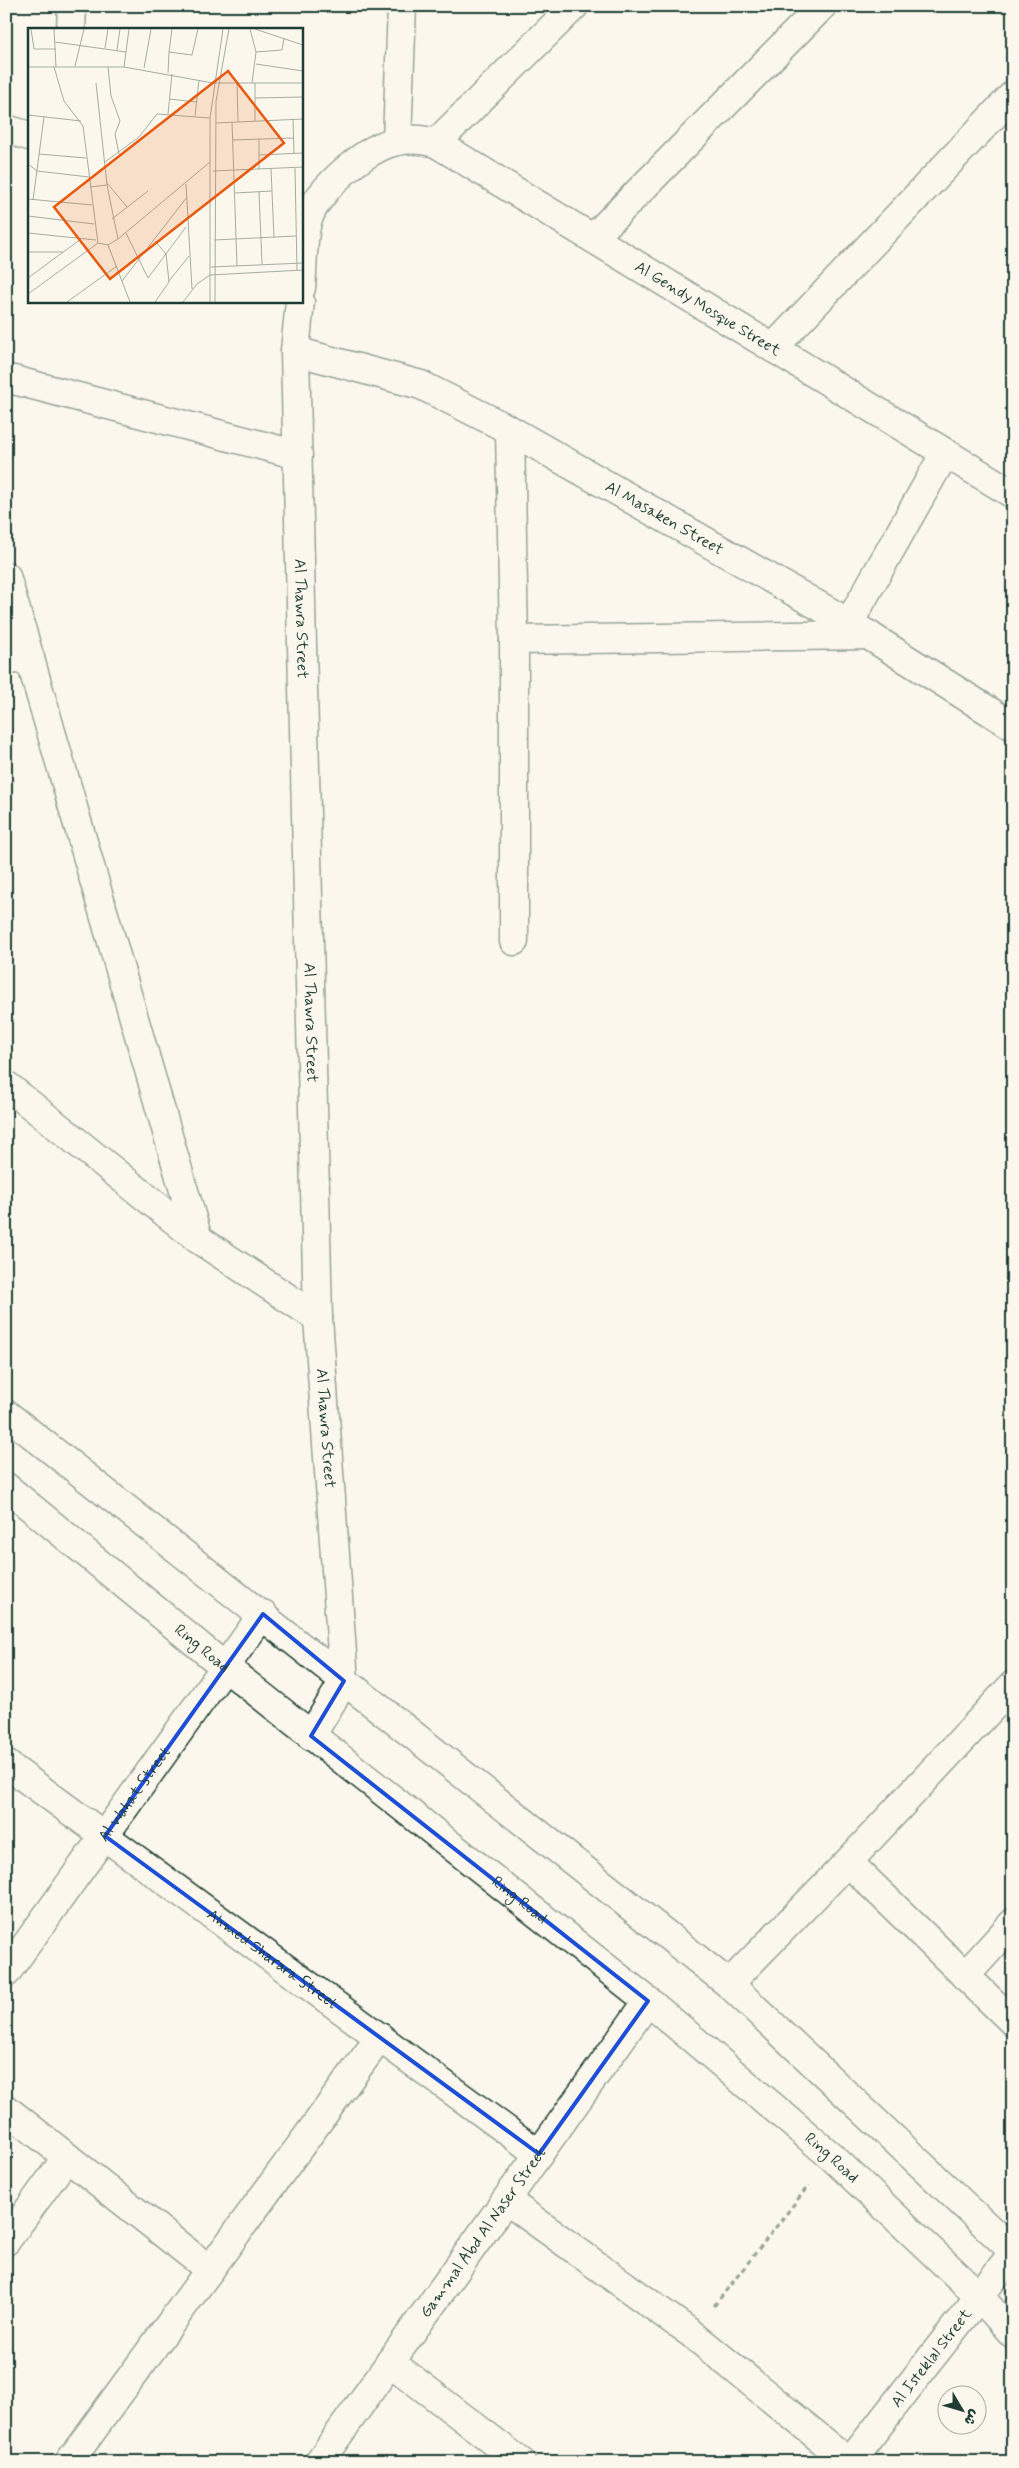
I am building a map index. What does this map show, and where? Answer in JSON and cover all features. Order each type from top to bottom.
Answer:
[{"type":"street","points":[[71,28],[72,6]]},
{"type":"street","points":[[302,265],[304,219],[322,192],[342,172],[366,155],[397,141],[402,6]]},
{"type":"street","points":[[436,143],[552,18],[574,6]]},
{"type":"street","points":[[593,238],[822,6]]},
{"type":"street","points":[[773,348],[1013,95]]},
{"type":"street","points":[[6,129],[28,136]]},
{"type":"street","name":"Al Gendy Mosque Street","points":[[397,141],[419,140],[436,143],[1013,494]]},
{"type":"street","name":"Al Thawra Street","points":[[300,302],[295,351],[318,1318],[344,1681]]},
{"type":"street","name":"Al Masaken Street","points":[[295,351],[422,385],[510,430],[859,629],[1013,726]]},
{"type":"street","points":[[6,378],[298,455]]},
{"type":"street","points":[[510,430],[514,640],[514,941]]},
{"type":"street","points":[[514,640],[859,629],[945,453]]},
{"type":"street","points":[[6,576],[18,659],[198,1239]]},
{"type":"street","points":[[6,1085],[198,1239],[318,1318]]},
{"type":"street","points":[[6,1414],[263,1614],[344,1681],[729,1984],[1013,2252]]},
{"type":"street","name":"Ring Road","points":[[6,1487],[310,1736],[648,2001],[831,2156],[979,2296],[1013,2334]]},
{"type":"street","name":"Al Wahat Street","points":[[6,1973],[263,1614]]},
{"type":"street","points":[[310,1736],[344,1681]]},
{"type":"street","points":[[729,1984],[848,1862],[1013,1685]]},
{"type":"street","name":"Ahmed Sharara Street","points":[[6,1764],[539,2154]]},
{"type":"street","points":[[848,1862],[1013,2022]]},
{"type":"street","points":[[965,1976],[1013,1923]]},
{"type":"street","name":"Gammal Abd Al Naser Street","points":[[319,2462],[648,2001]]},
{"type":"street","points":[[69,2462],[380,2038]]},
{"type":"street","points":[[6,2109],[210,2270]]},
{"type":"street","points":[[6,2241],[67,2157]]},
{"type":"street","points":[[506,2200],[692,2334],[849,2462]]},
{"type":"street","name":"Al Isteklal Street","points":[[849,2462],[1013,2252]]},
{"type":"street","points":[[390,2362],[521,2462]]},
{"type":"path","points":[[692,2334],[831,2156]]},
{"type":"highlighted area","points":[[263,1614],[344,1681],[311,1736],[648,2001],[539,2154],[105,1836]]}]
